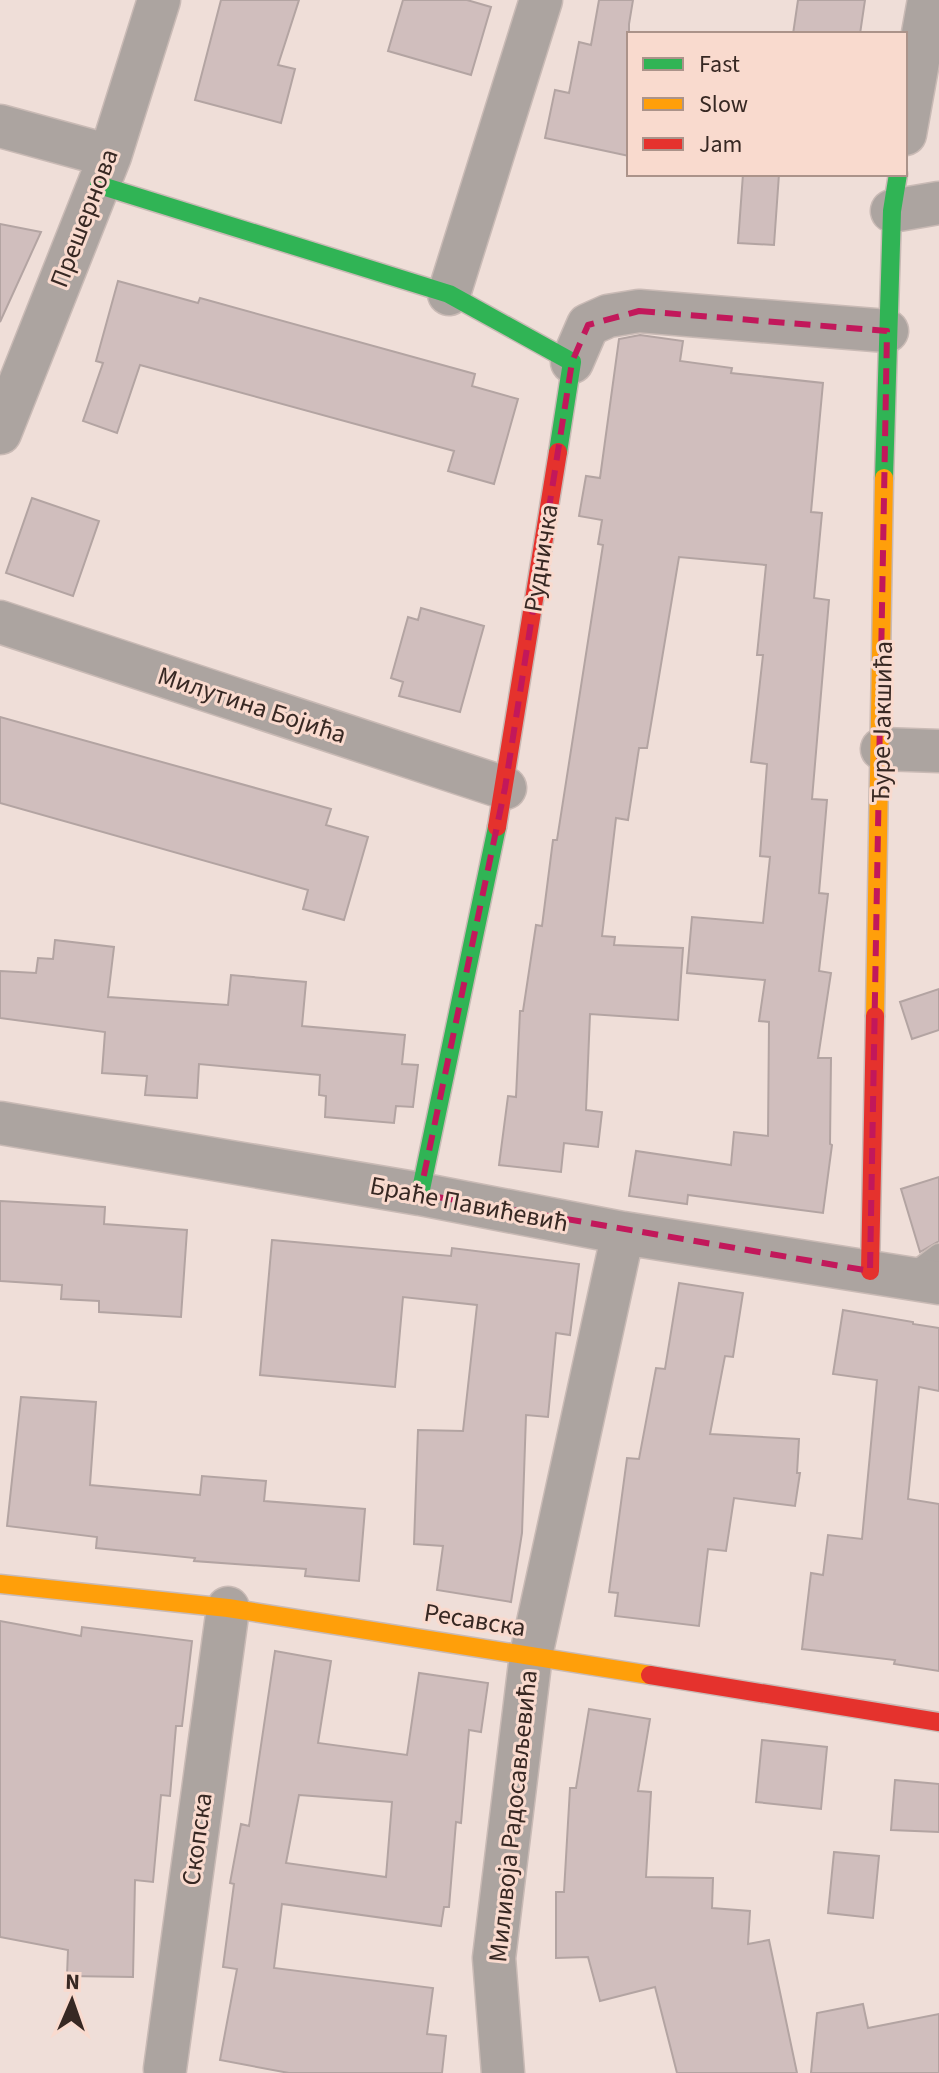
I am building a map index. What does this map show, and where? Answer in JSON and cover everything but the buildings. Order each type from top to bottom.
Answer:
[{"type":"street","name":"Прешернова","points":[[0,433],[104,170],[159,0]]},
{"type":"street","points":[[449,294],[541,0]]},
{"type":"street","points":[[907,123],[929,0]]},
{"type":"street","points":[[0,126],[104,170],[449,294],[572,362],[588,325],[608,316],[639,311],[887,331]]},
{"type":"street","points":[[895,193],[939,203]]},
{"type":"street","name":"Ђуре Јакшића","points":[[895,193],[887,331],[882,749],[914,1272]]},
{"type":"street","name":"Рудничка","points":[[420,1194],[505,788],[572,362]]},
{"type":"street","name":"Милутина Бојића","points":[[0,622],[505,788]]},
{"type":"street","points":[[882,749],[939,751]]},
{"type":"street","name":"Браће Павићевић","points":[[0,1123],[420,1194],[623,1233],[914,1272]]},
{"type":"street","name":"Миливоја Радосављевића","points":[[503,2073],[494,1958],[531,1655],[623,1233]]},
{"type":"street","name":"Ресавска","points":[[0,1584],[228,1608],[939,1722]]},
{"type":"street","name":"Скопска","points":[[165,2069],[228,1608]]},
{"type":"highlighted area","points":[[639,311],[887,331],[870,1271],[420,1194],[505,788],[572,362],[588,325]]},
{"type":"traffic: fast","points":[[884,478],[892,211],[898,176]]},
{"type":"traffic: fast","points":[[99,185],[449,294],[572,362],[558,452]]},
{"type":"traffic: fast","points":[[420,1194],[497,827]]},
{"type":"traffic: slow","points":[[875,1016],[884,478]]},
{"type":"traffic: slow","points":[[0,1584],[228,1608],[650,1675]]},
{"type":"traffic: jam","points":[[497,827],[558,452]]},
{"type":"traffic: jam","points":[[870,1271],[875,1016]]},
{"type":"traffic: jam","points":[[650,1675],[939,1722]]}]
